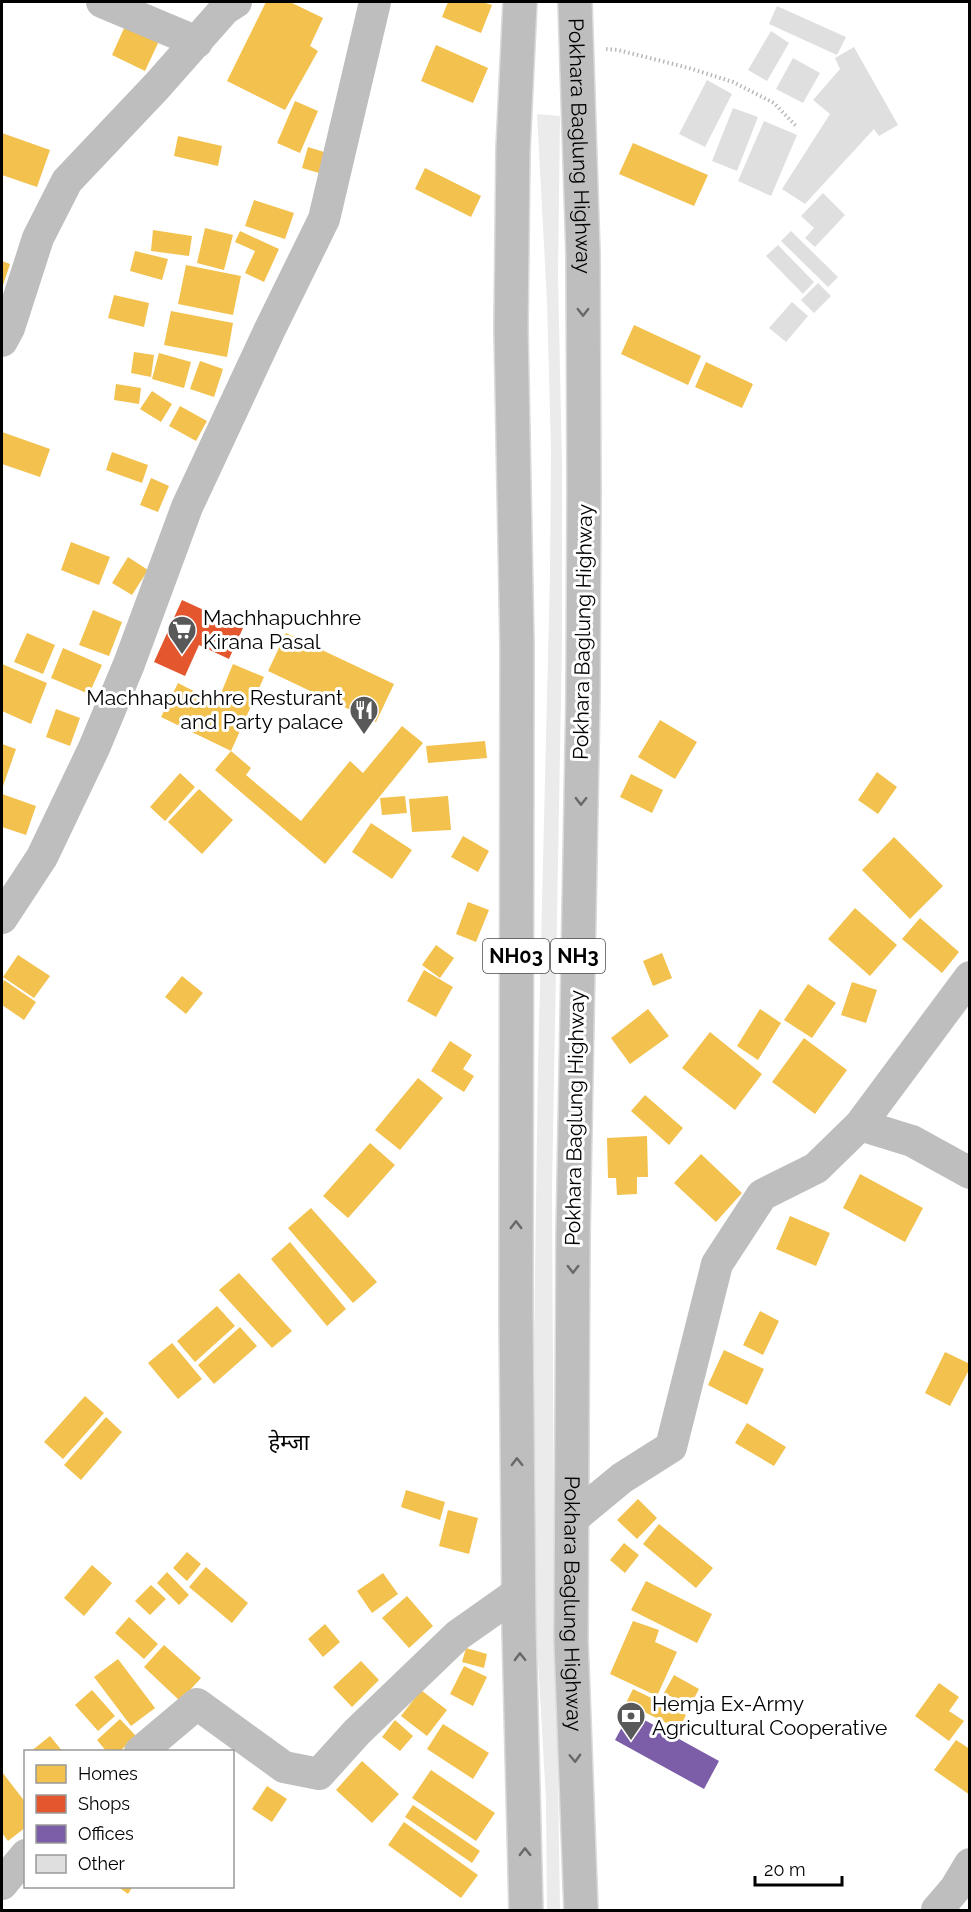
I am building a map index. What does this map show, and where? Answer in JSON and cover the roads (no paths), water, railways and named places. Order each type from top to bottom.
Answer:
[{"type":"highway","name":"NH03","points":[[520,2],[513,149],[511,318],[517,645],[516,1316],[526,1911]]},
{"type":"highway","name":"Pokhara Baglung Highway","points":[[575,2],[583,254],[584,490],[583,697],[573,1225],[571,1640],[581,1911]]},
{"type":"street","points":[[102,2],[196,42]]},
{"type":"street","points":[[2,341],[9,328],[38,238],[67,181],[225,9],[236,2]]},
{"type":"street","points":[[2,918],[42,856],[94,748],[129,664],[187,507],[270,328],[324,219],[375,2]]},
{"type":"street","points":[[571,1520],[622,1478],[671,1447],[717,1264],[762,1195],[816,1168],[860,1125],[969,977]]},
{"type":"street","points":[[860,1125],[912,1141],[969,1173]]},
{"type":"street","points":[[142,1750],[197,1704],[284,1767],[319,1774],[357,1732],[458,1635],[519,1592]]},
{"type":"street","points":[[2,1884],[24,1858]]},
{"type":"street","points":[[937,1911],[955,1889],[969,1864]]},
{"type":"place","name":"Machhapuchhre Kirana Pasal","points":[[182,656]]},
{"type":"place","name":"Machhapuchhre Resturant and Party palace","points":[[364,736]]},
{"type":"place","name":"Hemja Ex-Army Agricultural Cooperative","points":[[631,1742]]},
{"type":"district","name":"हेम्जा","points":[[289,1442]]}]
